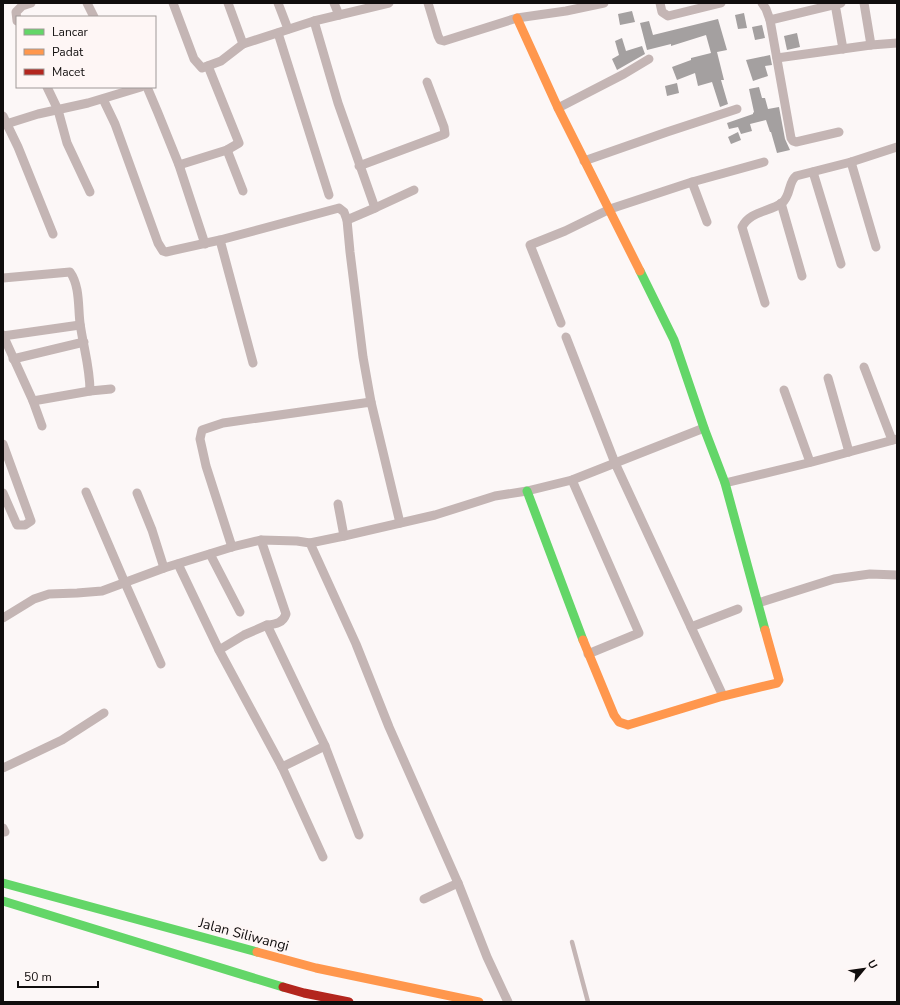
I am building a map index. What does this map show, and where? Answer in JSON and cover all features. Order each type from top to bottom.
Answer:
[{"type":"street","points":[[16,16],[16,12],[22,6],[31,3]]},
{"type":"street","points":[[86,3],[93,16]]},
{"type":"street","points":[[173,3],[194,59],[202,68],[221,61],[243,44],[314,21],[389,3]]},
{"type":"street","points":[[228,3],[243,44]]},
{"type":"street","points":[[278,3],[288,29]]},
{"type":"street","points":[[334,3],[339,15]]},
{"type":"street","points":[[428,3],[438,36],[440,40],[444,41],[517,18],[566,11],[604,3]]},
{"type":"street","points":[[660,3],[662,12],[668,16],[721,3]]},
{"type":"street","points":[[681,3],[683,13]]},
{"type":"street","points":[[762,3],[770,20],[791,138],[796,142],[839,132]]},
{"type":"street","points":[[864,3],[871,45]]},
{"type":"street","points":[[770,20],[838,4],[843,49]]},
{"type":"street","points":[[517,18],[558,108],[610,209],[674,340],[704,428],[725,483],[779,680],[777,683],[723,696],[628,725],[619,722],[614,715],[588,654],[527,492]]},
{"type":"street","points":[[314,21],[338,103],[375,208]]},
{"type":"street","points":[[278,32],[329,195]]},
{"type":"street","points":[[777,58],[871,45],[897,43]]},
{"type":"street","points":[[558,108],[624,74],[649,59]]},
{"type":"street","points":[[179,165],[227,150],[239,143],[228,120],[208,66]]},
{"type":"street","points":[[360,166],[445,134],[444,126],[427,82]]},
{"type":"street","points":[[47,88],[58,110],[67,143],[90,192]]},
{"type":"street","points":[[146,88],[179,165],[205,244]]},
{"type":"street","points":[[53,234],[4,122],[103,99],[130,89]]},
{"type":"street","points":[[103,99],[115,124],[161,248],[166,252],[205,244],[339,208],[344,212],[347,220],[363,357],[371,402],[400,523]]},
{"type":"street","points":[[584,161],[666,132],[737,110]]},
{"type":"street","points":[[765,303],[742,227],[748,218],[781,203],[790,192],[792,179],[796,176],[851,162],[897,147]]},
{"type":"street","points":[[227,150],[243,191]]},
{"type":"street","points":[[561,323],[530,245],[610,209],[692,182],[764,162]]},
{"type":"street","points":[[851,162],[876,247]]},
{"type":"street","points":[[813,172],[841,264]]},
{"type":"street","points":[[692,182],[707,222]]},
{"type":"street","points":[[347,220],[414,190]]},
{"type":"street","points":[[781,203],[802,276]]},
{"type":"street","points":[[220,240],[253,363]]},
{"type":"street","points":[[3,278],[70,272],[76,283],[80,325],[90,378],[90,391]]},
{"type":"street","points":[[42,426],[33,401],[9,357],[3,335],[80,325]]},
{"type":"street","points":[[566,337],[615,463],[723,696]]},
{"type":"street","points":[[9,357],[84,342]]},
{"type":"street","points":[[725,483],[894,440],[864,367]]},
{"type":"street","points":[[828,378],[849,452]]},
{"type":"street","points":[[33,401],[90,391],[111,389]]},
{"type":"street","points":[[784,390],[810,462]]},
{"type":"street","points":[[232,547],[206,466],[200,439],[202,430],[222,423],[371,402]]},
{"type":"street","points":[[3,618],[34,599],[49,594],[76,594],[102,591],[164,568],[232,547],[261,540],[297,541],[310,543],[435,515],[495,496],[527,492],[572,480],[704,428]]},
{"type":"street","points":[[3,444],[31,521],[25,525],[17,524],[3,493]]},
{"type":"street","points":[[572,480],[639,633],[588,654]]},
{"type":"street","points":[[86,492],[124,583],[161,664]]},
{"type":"street","points":[[137,492],[152,530],[164,568]]},
{"type":"street","points":[[338,504],[344,536]]},
{"type":"street","points":[[219,650],[244,635],[267,625],[279,623],[286,614],[261,540]]},
{"type":"street","points":[[310,543],[356,644],[389,727],[458,883],[487,958],[508,1002]]},
{"type":"street","points":[[210,554],[240,612]]},
{"type":"street","points":[[178,564],[219,650],[282,767],[323,858]]},
{"type":"street","points":[[758,603],[834,579],[870,574],[897,575]]},
{"type":"street","points":[[691,628],[738,609]]},
{"type":"street","points":[[267,625],[325,746],[359,835]]},
{"type":"street","points":[[3,768],[62,740],[104,713]]},
{"type":"street","points":[[282,767],[325,746]]},
{"type":"street","name":"Jalan Siliwangi","points":[[3,883],[316,968],[479,1002]]},
{"type":"street","points":[[424,898],[458,883]]},
{"type":"street","points":[[3,901],[304,993],[349,1002]]},
{"type":"lane","points":[[572,942],[588,1002]]},
{"type":"building","points":[[632,11],[635,22],[620,25],[618,14]]},
{"type":"building","points":[[744,13],[747,28],[738,29],[735,15]]},
{"type":"building","points":[[718,19],[727,50],[717,52],[724,80],[721,80],[728,104],[720,107],[712,82],[698,86],[695,73],[677,80],[672,67],[691,60],[691,58],[711,53],[706,35],[671,46],[671,44],[647,50],[640,23],[649,21],[653,35]]},
{"type":"building","points":[[762,25],[765,38],[755,40],[752,27]]},
{"type":"building","points":[[797,33],[800,47],[787,50],[784,36]]},
{"type":"building","points":[[622,38],[626,51],[642,46],[645,54],[617,70],[612,59],[619,55],[615,41]]},
{"type":"building","points":[[770,55],[772,65],[765,66],[768,76],[753,81],[746,60]]},
{"type":"building","points":[[677,83],[679,93],[667,96],[665,86]]},
{"type":"building","points":[[759,87],[762,98],[765,98],[768,109],[779,107],[785,139],[790,150],[777,153],[766,120],[750,124],[752,131],[741,134],[738,127],[729,129],[727,123],[753,114],[754,112],[749,89]]},
{"type":"building","points":[[738,132],[741,140],[731,144],[728,137]]},
{"type":"traffic: fast","points":[[640,271],[674,340],[704,428],[725,483],[765,630]]},
{"type":"traffic: fast","points":[[527,491],[583,640]]},
{"type":"traffic: fast","points":[[3,883],[257,952]]},
{"type":"traffic: fast","points":[[3,901],[283,987]]},
{"type":"traffic: slow","points":[[517,18],[558,108],[640,271]]},
{"type":"traffic: slow","points":[[583,640],[614,715],[619,722],[628,725],[723,696],[777,683],[779,680],[765,630]]},
{"type":"traffic: slow","points":[[257,952],[316,968],[479,1002]]},
{"type":"traffic: jam","points":[[283,987],[349,1002]]}]
